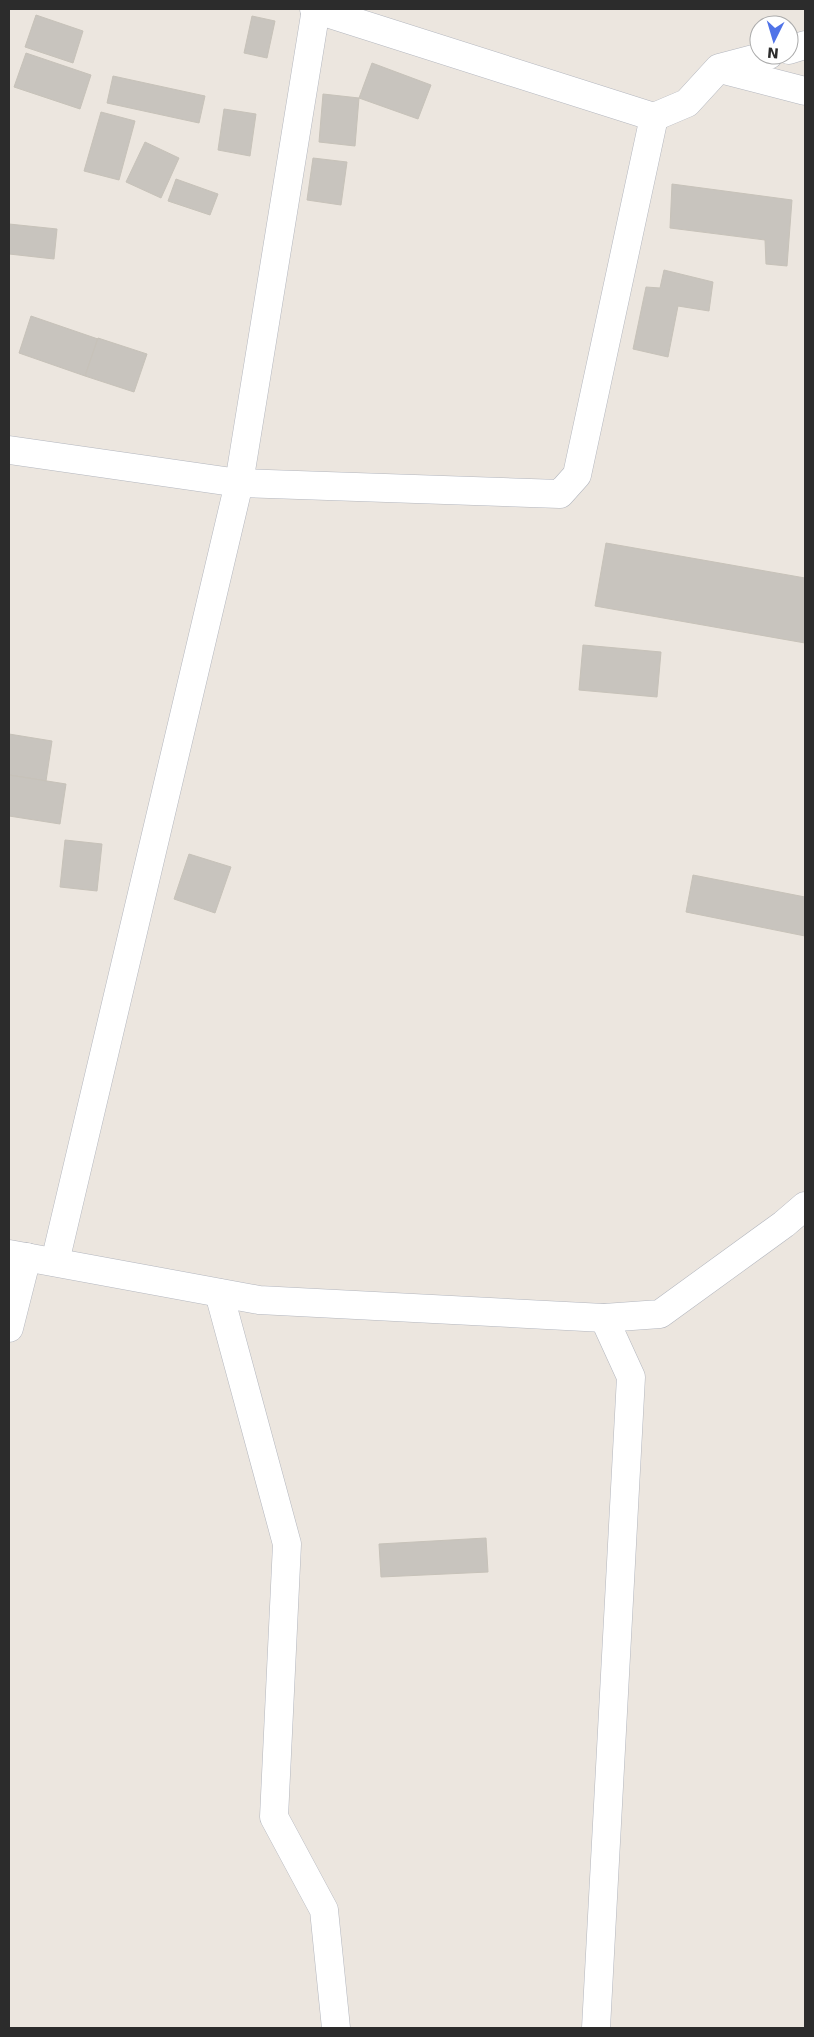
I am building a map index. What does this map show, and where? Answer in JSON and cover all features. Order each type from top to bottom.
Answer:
[{"type":"street","points":[[55,1262],[239,483],[315,9],[654,117],[687,103],[719,68],[749,60]]},
{"type":"street","points":[[719,68],[805,91]]},
{"type":"street","points":[[9,450],[239,483],[560,494],[577,474],[654,117]]},
{"type":"street","points":[[9,1328],[18,1256],[259,1300],[604,1318],[660,1314],[784,1224],[805,1206]]},
{"type":"street","points":[[220,1293],[287,1544],[274,1817],[324,1910],[336,2028]]},
{"type":"street","points":[[596,2028],[630,1377],[604,1318]]},
{"type":"building","points":[[36,15],[83,31],[73,63],[25,47]]},
{"type":"building","points":[[252,16],[275,21],[267,58],[244,53]]},
{"type":"building","points":[[26,53],[91,75],[80,109],[14,87]]},
{"type":"building","points":[[372,63],[431,85],[418,119],[359,98]]},
{"type":"building","points":[[113,76],[205,96],[199,123],[107,103]]},
{"type":"building","points":[[323,94],[359,98],[355,146],[319,142]]},
{"type":"building","points":[[224,109],[256,114],[250,156],[218,150]]},
{"type":"building","points":[[101,112],[135,121],[119,180],[84,171]]},
{"type":"building","points":[[145,142],[179,158],[161,198],[126,182]]},
{"type":"building","points":[[313,158],[347,162],[341,205],[307,200]]},
{"type":"building","points":[[176,179],[218,194],[210,215],[168,201]]},
{"type":"building","points":[[672,184],[792,200],[787,266],[766,264],[765,240],[670,228]]},
{"type":"building","points":[[9,224],[57,229],[54,259],[9,254]]},
{"type":"building","points":[[664,270],[713,282],[709,311],[678,306],[668,357],[633,349],[646,287],[660,288]]},
{"type":"building","points":[[31,316],[98,339],[85,376],[19,353]]},
{"type":"building","points":[[98,338],[147,354],[134,392],[85,376]]},
{"type":"building","points":[[606,543],[805,578],[805,643],[595,606]]},
{"type":"building","points":[[583,645],[661,652],[657,697],[579,690]]},
{"type":"building","points":[[9,734],[52,741],[46,781],[9,775]]},
{"type":"building","points":[[9,775],[66,784],[60,824],[9,816]]},
{"type":"building","points":[[65,840],[102,844],[97,891],[60,887]]},
{"type":"building","points":[[189,854],[231,867],[215,913],[174,899]]},
{"type":"building","points":[[693,875],[805,897],[805,936],[686,912]]},
{"type":"building","points":[[486,1538],[488,1572],[381,1577],[379,1544]]}]
